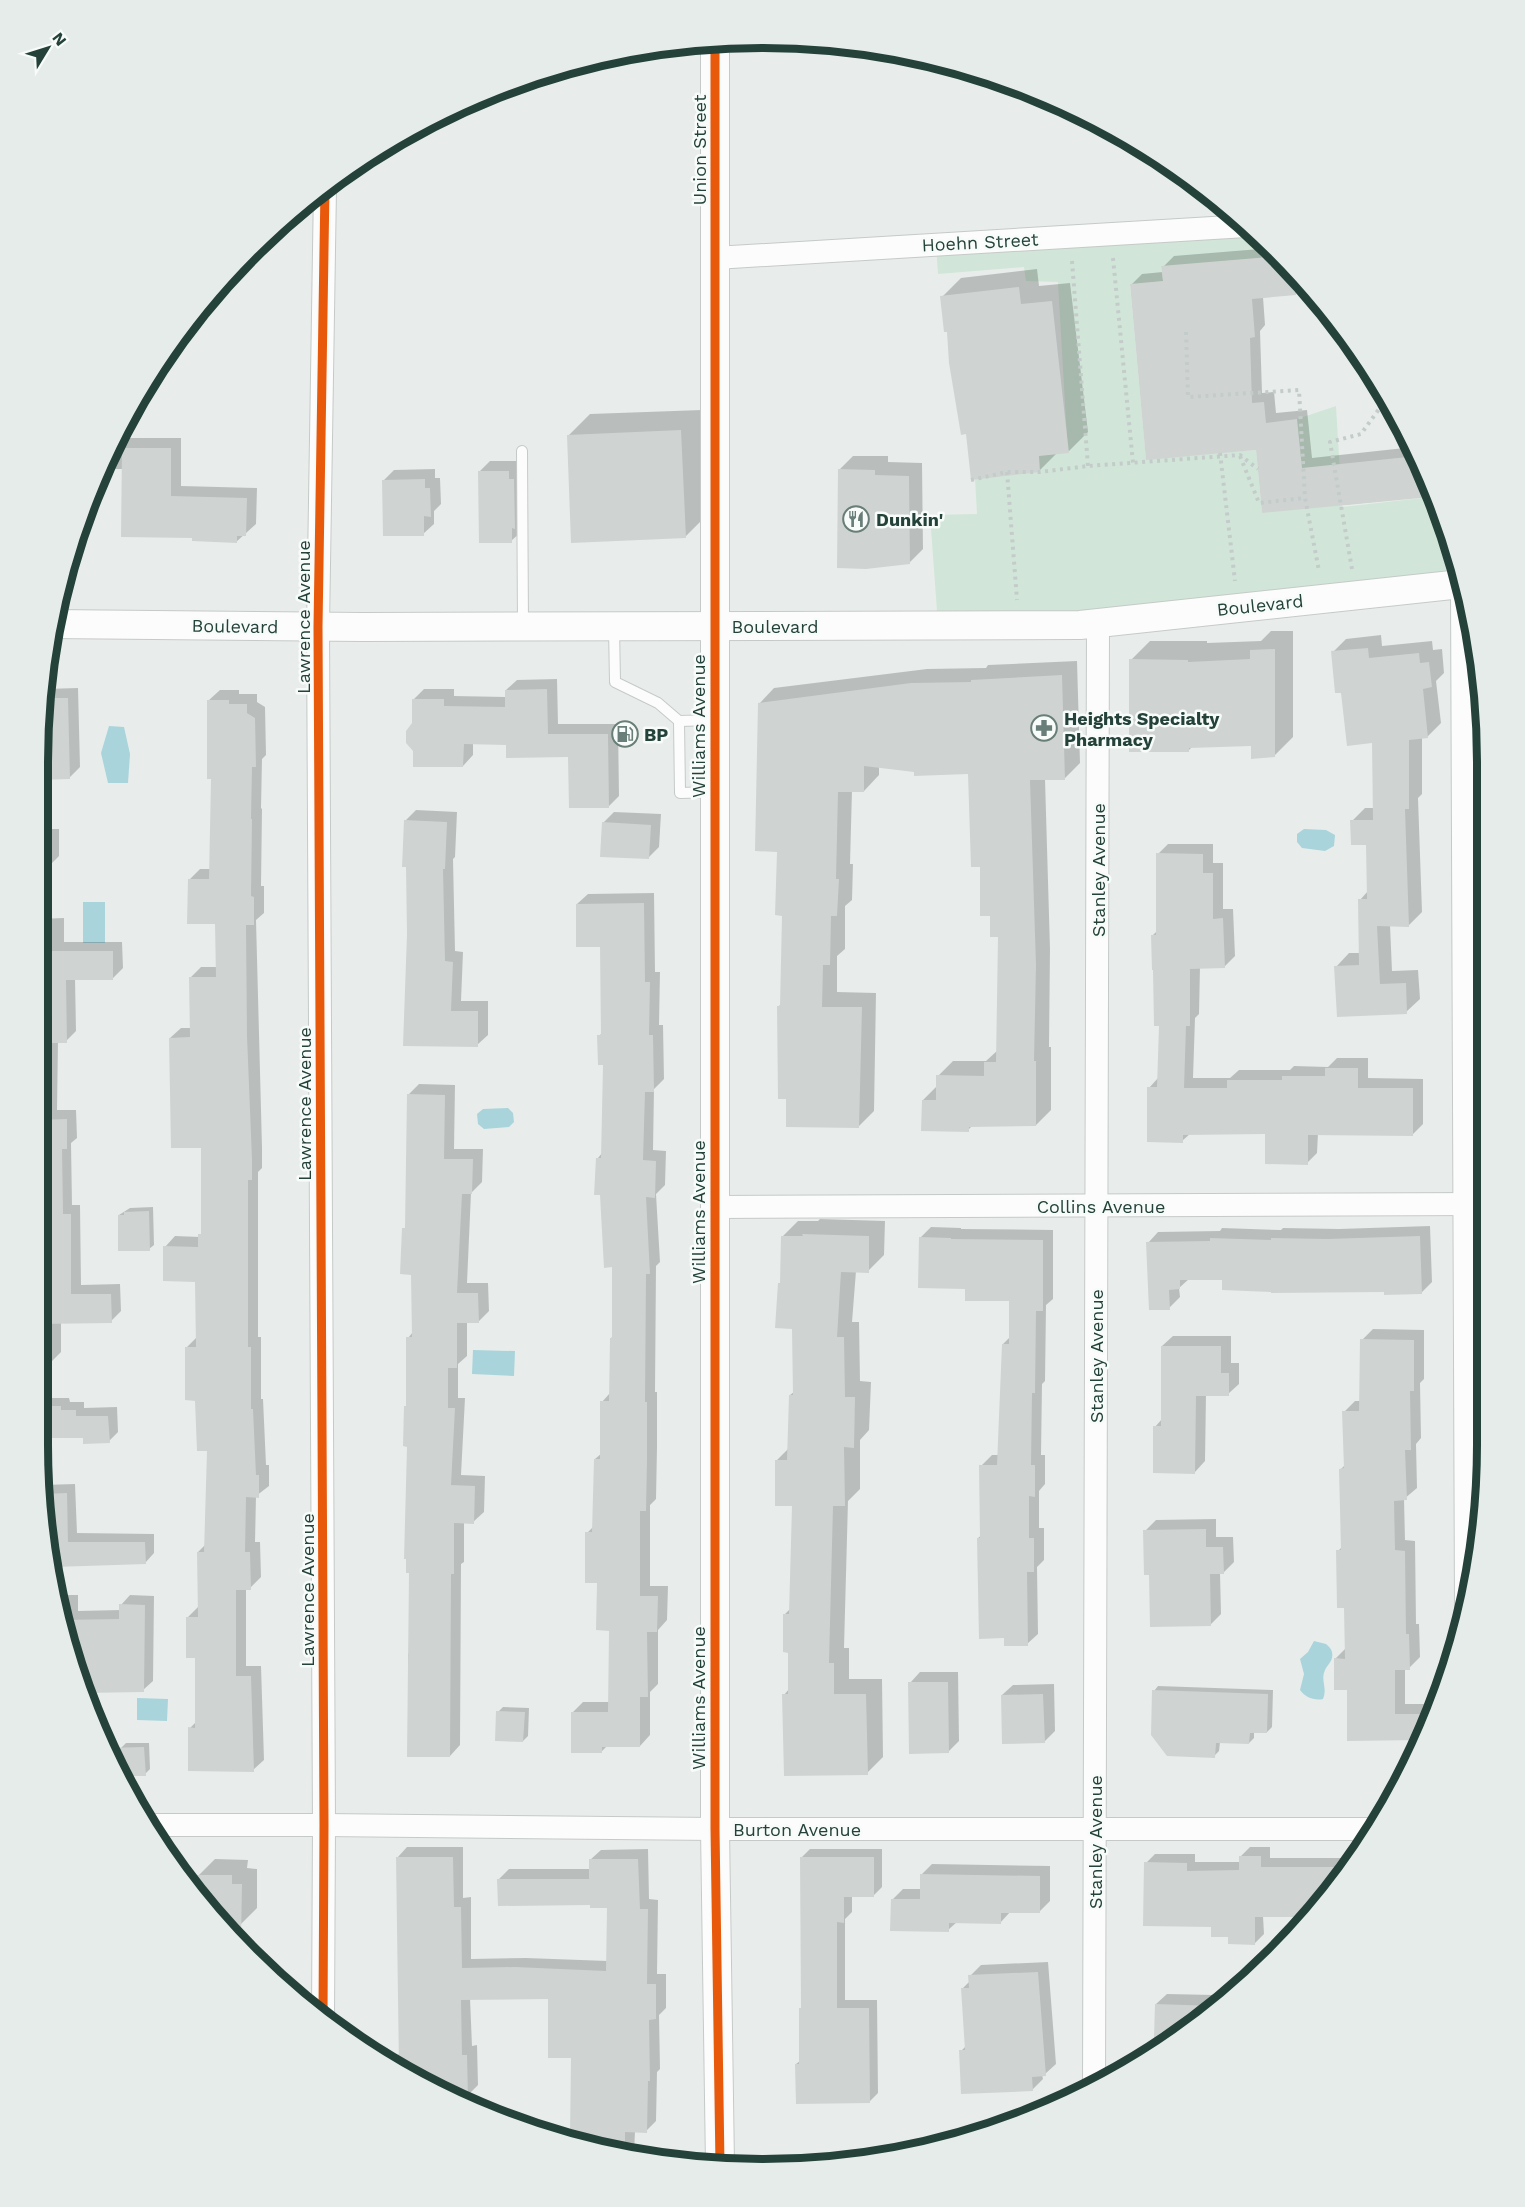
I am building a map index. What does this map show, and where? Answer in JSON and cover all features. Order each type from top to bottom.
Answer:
[{"type":"street","name":"Union Street","points":[[715,50],[715,258]]},
{"type":"street","name":"Lawrence Avenue","points":[[322,2006],[324,1825],[318,627],[325,198]]},
{"type":"street","name":"Hoehn Street","points":[[715,258],[1236,227]]},
{"type":"street","name":"Williams Avenue","points":[[715,258],[715,1829],[720,2157]]},
{"type":"street","name":"Boulevard","points":[[62,624],[523,627],[1098,623],[1455,586]]},
{"type":"street","points":[[1461,615],[1466,1568]]},
{"type":"street","name":"Stanley Avenue","points":[[1094,2077],[1098,623]]},
{"type":"street","name":"Collins Avenue","points":[[715,1207],[1477,1204]]},
{"type":"street","name":"Burton Avenue","points":[[158,1825],[715,1829],[1364,1829]]},
{"type":"lane","points":[[522,452],[523,627]]},
{"type":"lane","points":[[614,626],[615,682],[658,703],[679,720],[715,720]]},
{"type":"lane","points":[[679,720],[680,793],[715,792]]},
{"type":"path","points":[[1113,257],[1133,463]]},
{"type":"path","points":[[1071,259],[1088,466]]},
{"type":"path","points":[[1186,332],[1188,397],[1299,390],[1305,498],[1323,598]]},
{"type":"path","points":[[1356,595],[1330,442],[1361,434],[1381,406]]},
{"type":"path","points":[[1220,455],[1238,608]]},
{"type":"path","points":[[971,480],[1006,472],[1040,472],[1220,455],[1240,455],[1258,469]]},
{"type":"path","points":[[1240,455],[1259,502],[1305,498]]},
{"type":"path","points":[[1006,472],[1020,625]]},
{"type":"green space","points":[[1236,227],[1261,251],[1261,258],[1161,267],[1163,281],[1130,285],[1146,459],[1256,450],[1262,513],[1297,419],[1336,406],[1342,507],[1426,498],[1454,585],[938,625],[930,515],[977,514],[974,460],[1067,437],[1058,282],[1026,281],[1024,267],[938,274],[936,245]]},
{"type":"water","points":[[109,726],[124,727],[130,754],[128,783],[108,783],[101,753]]},
{"type":"water","points":[[1304,829],[1326,830],[1335,835],[1334,846],[1325,851],[1302,848],[1297,842],[1297,834]]},
{"type":"water","points":[[83,902],[105,902],[105,943],[83,943]]},
{"type":"water","points":[[508,1108],[513,1113],[514,1122],[509,1127],[484,1129],[478,1124],[477,1114],[483,1109]]},
{"type":"water","points":[[473,1350],[515,1351],[514,1376],[472,1374]]},
{"type":"water","points":[[1314,1641],[1326,1644],[1331,1649],[1332,1655],[1323,1677],[1325,1691],[1323,1699],[1310,1698],[1300,1690],[1304,1674],[1300,1659],[1308,1652]]},
{"type":"water","points":[[137,1698],[168,1699],[167,1721],[137,1720]]},
{"type":"building","points":[[1268,257],[1295,286],[1296,295],[1252,299],[1255,337],[1250,338],[1252,403],[1264,402],[1266,423],[1297,419],[1302,468],[1408,457],[1426,497],[1262,513],[1256,450],[1146,460],[1130,284],[1163,281],[1161,266]]},
{"type":"building","points":[[1019,287],[1021,304],[1052,301],[1069,453],[1039,456],[1040,472],[971,480],[966,434],[961,435],[940,296]]},
{"type":"building","points":[[681,430],[686,538],[571,543],[567,435]]},
{"type":"building","points":[[122,448],[171,448],[171,496],[247,498],[246,536],[237,536],[237,543],[192,541],[192,538],[121,537]]},
{"type":"building","points":[[838,469],[875,470],[875,475],[909,476],[910,564],[866,569],[837,568]]},
{"type":"building","points":[[478,471],[509,471],[509,479],[514,479],[515,529],[512,528],[512,543],[479,543]]},
{"type":"building","points":[[425,479],[425,488],[430,488],[431,517],[424,516],[424,536],[383,536],[382,480]]},
{"type":"building","points":[[1368,648],[1369,658],[1419,653],[1420,663],[1429,662],[1432,687],[1423,689],[1428,738],[1409,740],[1409,809],[1405,809],[1409,927],[1377,926],[1380,984],[1406,983],[1407,1014],[1337,1017],[1334,966],[1359,965],[1358,899],[1367,899],[1366,845],[1351,845],[1350,820],[1373,820],[1372,743],[1347,746],[1341,693],[1335,693],[1331,651]]},
{"type":"building","points":[[1275,649],[1275,757],[1251,759],[1251,746],[1189,748],[1189,752],[1129,752],[1129,659],[1188,660],[1188,662],[1250,659],[1250,650]]},
{"type":"building","points":[[1062,675],[1065,780],[1030,780],[1036,965],[1034,1061],[1036,1061],[1036,1126],[969,1127],[969,1132],[921,1131],[922,1100],[936,1100],[936,1075],[984,1076],[984,1062],[996,1062],[998,937],[990,937],[990,916],[980,916],[980,867],[971,867],[968,774],[914,776],[914,772],[864,766],[864,792],[838,792],[837,916],[831,916],[830,965],[823,965],[822,1007],[862,1007],[859,1128],[786,1127],[786,1099],[778,1099],[777,1006],[780,1006],[782,916],[775,915],[777,852],[755,851],[758,703],[911,683],[971,682],[971,680]]},
{"type":"building","points":[[547,689],[548,734],[608,734],[609,808],[569,808],[568,757],[506,758],[506,745],[464,744],[463,767],[413,767],[413,751],[406,743],[406,731],[412,723],[412,699],[444,699],[444,706],[505,707],[505,690]]},
{"type":"building","points":[[52,698],[68,698],[70,779],[48,780]]},
{"type":"building","points":[[207,700],[229,700],[229,704],[247,704],[247,713],[255,718],[256,767],[252,767],[251,819],[251,896],[254,897],[254,925],[246,925],[247,1036],[252,1159],[252,1180],[248,1180],[248,1347],[251,1347],[251,1409],[253,1409],[256,1475],[259,1475],[259,1498],[246,1497],[245,1552],[250,1552],[251,1590],[236,1590],[236,1676],[251,1676],[254,1772],[188,1771],[188,1727],[195,1728],[195,1658],[186,1658],[186,1617],[198,1617],[197,1552],[204,1552],[207,1451],[197,1451],[195,1401],[185,1400],[185,1347],[196,1347],[195,1282],[163,1281],[163,1246],[198,1247],[198,1234],[201,1234],[201,1148],[171,1148],[169,1038],[190,1037],[189,977],[216,977],[215,924],[187,924],[188,879],[209,879],[211,779],[207,779]]},
{"type":"building","points":[[404,820],[447,822],[445,869],[443,869],[445,961],[453,962],[451,1011],[478,1011],[478,1047],[403,1046],[407,934],[406,867],[402,867]]},
{"type":"building","points":[[602,822],[651,825],[649,859],[600,857]]},
{"type":"building","points":[[1156,853],[1203,854],[1203,873],[1213,873],[1213,919],[1223,918],[1225,968],[1190,969],[1190,1026],[1186,1026],[1184,1088],[1227,1088],[1227,1080],[1282,1080],[1282,1076],[1325,1076],[1325,1068],[1358,1068],[1358,1088],[1413,1088],[1413,1136],[1308,1135],[1308,1165],[1265,1164],[1265,1134],[1183,1135],[1183,1143],[1147,1142],[1147,1087],[1157,1087],[1159,1026],[1154,1026],[1151,935],[1156,935]]},
{"type":"building","points":[[644,903],[645,982],[650,982],[649,1035],[653,1035],[654,1092],[645,1092],[643,1160],[656,1161],[655,1198],[646,1197],[650,1274],[646,1274],[647,1460],[646,1511],[640,1511],[640,1596],[658,1596],[657,1632],[647,1632],[648,1697],[640,1697],[640,1747],[602,1747],[602,1753],[571,1753],[571,1712],[608,1712],[609,1631],[596,1630],[597,1583],[585,1583],[585,1532],[592,1532],[594,1459],[600,1459],[600,1401],[609,1401],[610,1338],[612,1338],[612,1267],[604,1268],[600,1195],[594,1195],[596,1158],[601,1158],[603,1065],[598,1065],[597,1035],[601,1035],[600,947],[576,947],[576,904]]},
{"type":"building","points":[[48,951],[113,951],[113,980],[66,980],[67,1043],[48,1043]]},
{"type":"building","points":[[407,1094],[445,1095],[444,1159],[473,1159],[472,1194],[462,1194],[457,1293],[478,1293],[479,1323],[457,1323],[457,1368],[448,1368],[448,1408],[455,1408],[451,1485],[475,1486],[474,1524],[454,1523],[454,1574],[451,1574],[450,1757],[407,1757],[409,1573],[406,1573],[406,1559],[404,1559],[407,1447],[403,1446],[404,1406],[406,1406],[406,1337],[412,1337],[411,1275],[400,1274],[402,1228],[405,1228]]},
{"type":"building","points":[[67,1119],[67,1149],[62,1149],[63,1214],[71,1214],[71,1294],[111,1294],[112,1323],[48,1324],[48,1120]]},
{"type":"building","points":[[149,1211],[150,1251],[118,1251],[118,1215],[124,1215],[124,1212]]},
{"type":"building","points":[[802,1234],[869,1236],[869,1273],[841,1272],[837,1337],[844,1337],[845,1397],[855,1397],[854,1448],[844,1447],[845,1506],[833,1506],[829,1663],[834,1663],[834,1694],[866,1694],[868,1775],[784,1776],[782,1694],[788,1694],[788,1653],[783,1652],[783,1614],[789,1614],[792,1506],[775,1506],[775,1460],[787,1460],[789,1395],[793,1395],[792,1329],[775,1328],[778,1283],[780,1283],[781,1236],[803,1236]]},
{"type":"building","points":[[1420,1236],[1422,1294],[1271,1293],[1222,1290],[1222,1280],[1180,1280],[1180,1289],[1169,1290],[1170,1310],[1149,1310],[1146,1242],[1210,1241],[1210,1238],[1271,1240],[1271,1238]]},
{"type":"building","points":[[919,1237],[1043,1240],[1043,1311],[1036,1311],[1035,1393],[1032,1393],[1031,1465],[1035,1465],[1035,1497],[1029,1496],[1029,1538],[1034,1538],[1034,1572],[1027,1572],[1028,1646],[1004,1646],[1004,1638],[979,1639],[977,1538],[980,1538],[979,1465],[997,1465],[1002,1344],[1009,1344],[1009,1301],[965,1301],[965,1289],[918,1288]]},
{"type":"building","points":[[1360,1339],[1414,1340],[1414,1391],[1410,1391],[1411,1450],[1405,1450],[1407,1500],[1394,1501],[1395,1550],[1405,1551],[1406,1634],[1409,1634],[1410,1670],[1395,1670],[1395,1714],[1420,1714],[1420,1724],[1413,1740],[1347,1741],[1347,1690],[1334,1690],[1334,1658],[1345,1659],[1344,1608],[1337,1608],[1336,1550],[1341,1550],[1339,1469],[1344,1468],[1342,1411],[1359,1411]]},
{"type":"building","points":[[1161,1346],[1221,1346],[1221,1373],[1229,1373],[1229,1396],[1196,1396],[1195,1474],[1153,1473],[1153,1426],[1161,1426]]},
{"type":"building","points":[[48,1406],[61,1406],[61,1410],[76,1410],[76,1416],[108,1416],[110,1443],[83,1444],[83,1438],[48,1438]]},
{"type":"building","points":[[67,1493],[68,1542],[145,1542],[146,1564],[59,1567],[50,1494]]},
{"type":"building","points":[[1206,1529],[1206,1547],[1223,1547],[1224,1574],[1210,1574],[1211,1626],[1150,1627],[1149,1575],[1144,1575],[1143,1530]]},
{"type":"building","points":[[119,1604],[145,1605],[144,1692],[93,1693],[70,1620],[119,1619]]},
{"type":"building","points":[[908,1682],[948,1682],[949,1753],[909,1754]]},
{"type":"building","points":[[1152,1690],[1268,1694],[1267,1733],[1250,1733],[1249,1744],[1216,1743],[1215,1758],[1167,1756],[1151,1735]]},
{"type":"building","points":[[1043,1694],[1045,1743],[1002,1744],[1001,1695]]},
{"type":"building","points":[[496,1711],[525,1712],[523,1742],[495,1741]]},
{"type":"building","points":[[144,1747],[146,1776],[130,1776],[116,1748]]},
{"type":"building","points":[[1239,1856],[1261,1856],[1261,1867],[1338,1867],[1299,1917],[1255,1917],[1255,1945],[1228,1944],[1228,1937],[1211,1937],[1211,1927],[1143,1926],[1144,1862],[1187,1863],[1187,1871],[1239,1870]]},
{"type":"building","points":[[396,1857],[453,1857],[454,1907],[461,1907],[462,1968],[515,1967],[606,1971],[607,1908],[590,1908],[590,1905],[498,1906],[497,1879],[589,1879],[589,1859],[638,1859],[640,1909],[648,1909],[647,1984],[656,1984],[656,2019],[649,2020],[650,2081],[648,2081],[647,2133],[625,2132],[625,2145],[570,2133],[571,2058],[548,2058],[548,1999],[461,2000],[462,2055],[467,2055],[468,2095],[399,2059]]},
{"type":"building","points":[[800,1857],[874,1857],[874,1897],[844,1897],[844,1923],[837,1922],[837,2008],[869,2008],[870,2103],[796,2104],[795,2064],[799,2064],[799,2008],[801,2008]]},
{"type":"building","points":[[920,1874],[1040,1876],[1040,1913],[1001,1913],[1001,1924],[949,1923],[949,1932],[890,1931],[891,1899],[920,1899]]},
{"type":"building","points":[[197,1875],[232,1875],[232,1884],[242,1884],[241,1933],[225,1916],[197,1880]]},
{"type":"building","points":[[1038,1972],[1046,2076],[1032,2077],[1033,2091],[961,2094],[959,2050],[965,2050],[961,1988],[969,1988],[968,1975]]},
{"type":"building","points":[[1155,2004],[1204,2006],[1160,2038],[1154,2038]]},
{"type":"cycle path","points":[[715,50],[715,1829],[720,2157]]},
{"type":"cycle path","points":[[323,2007],[318,627],[325,198]]},
{"type":"place","name":"Dunkin'","points":[[856,519]]},
{"type":"place","name":"Heights Specialty Pharmacy","points":[[1044,728]]},
{"type":"place","name":"BP","points":[[625,734]]}]
